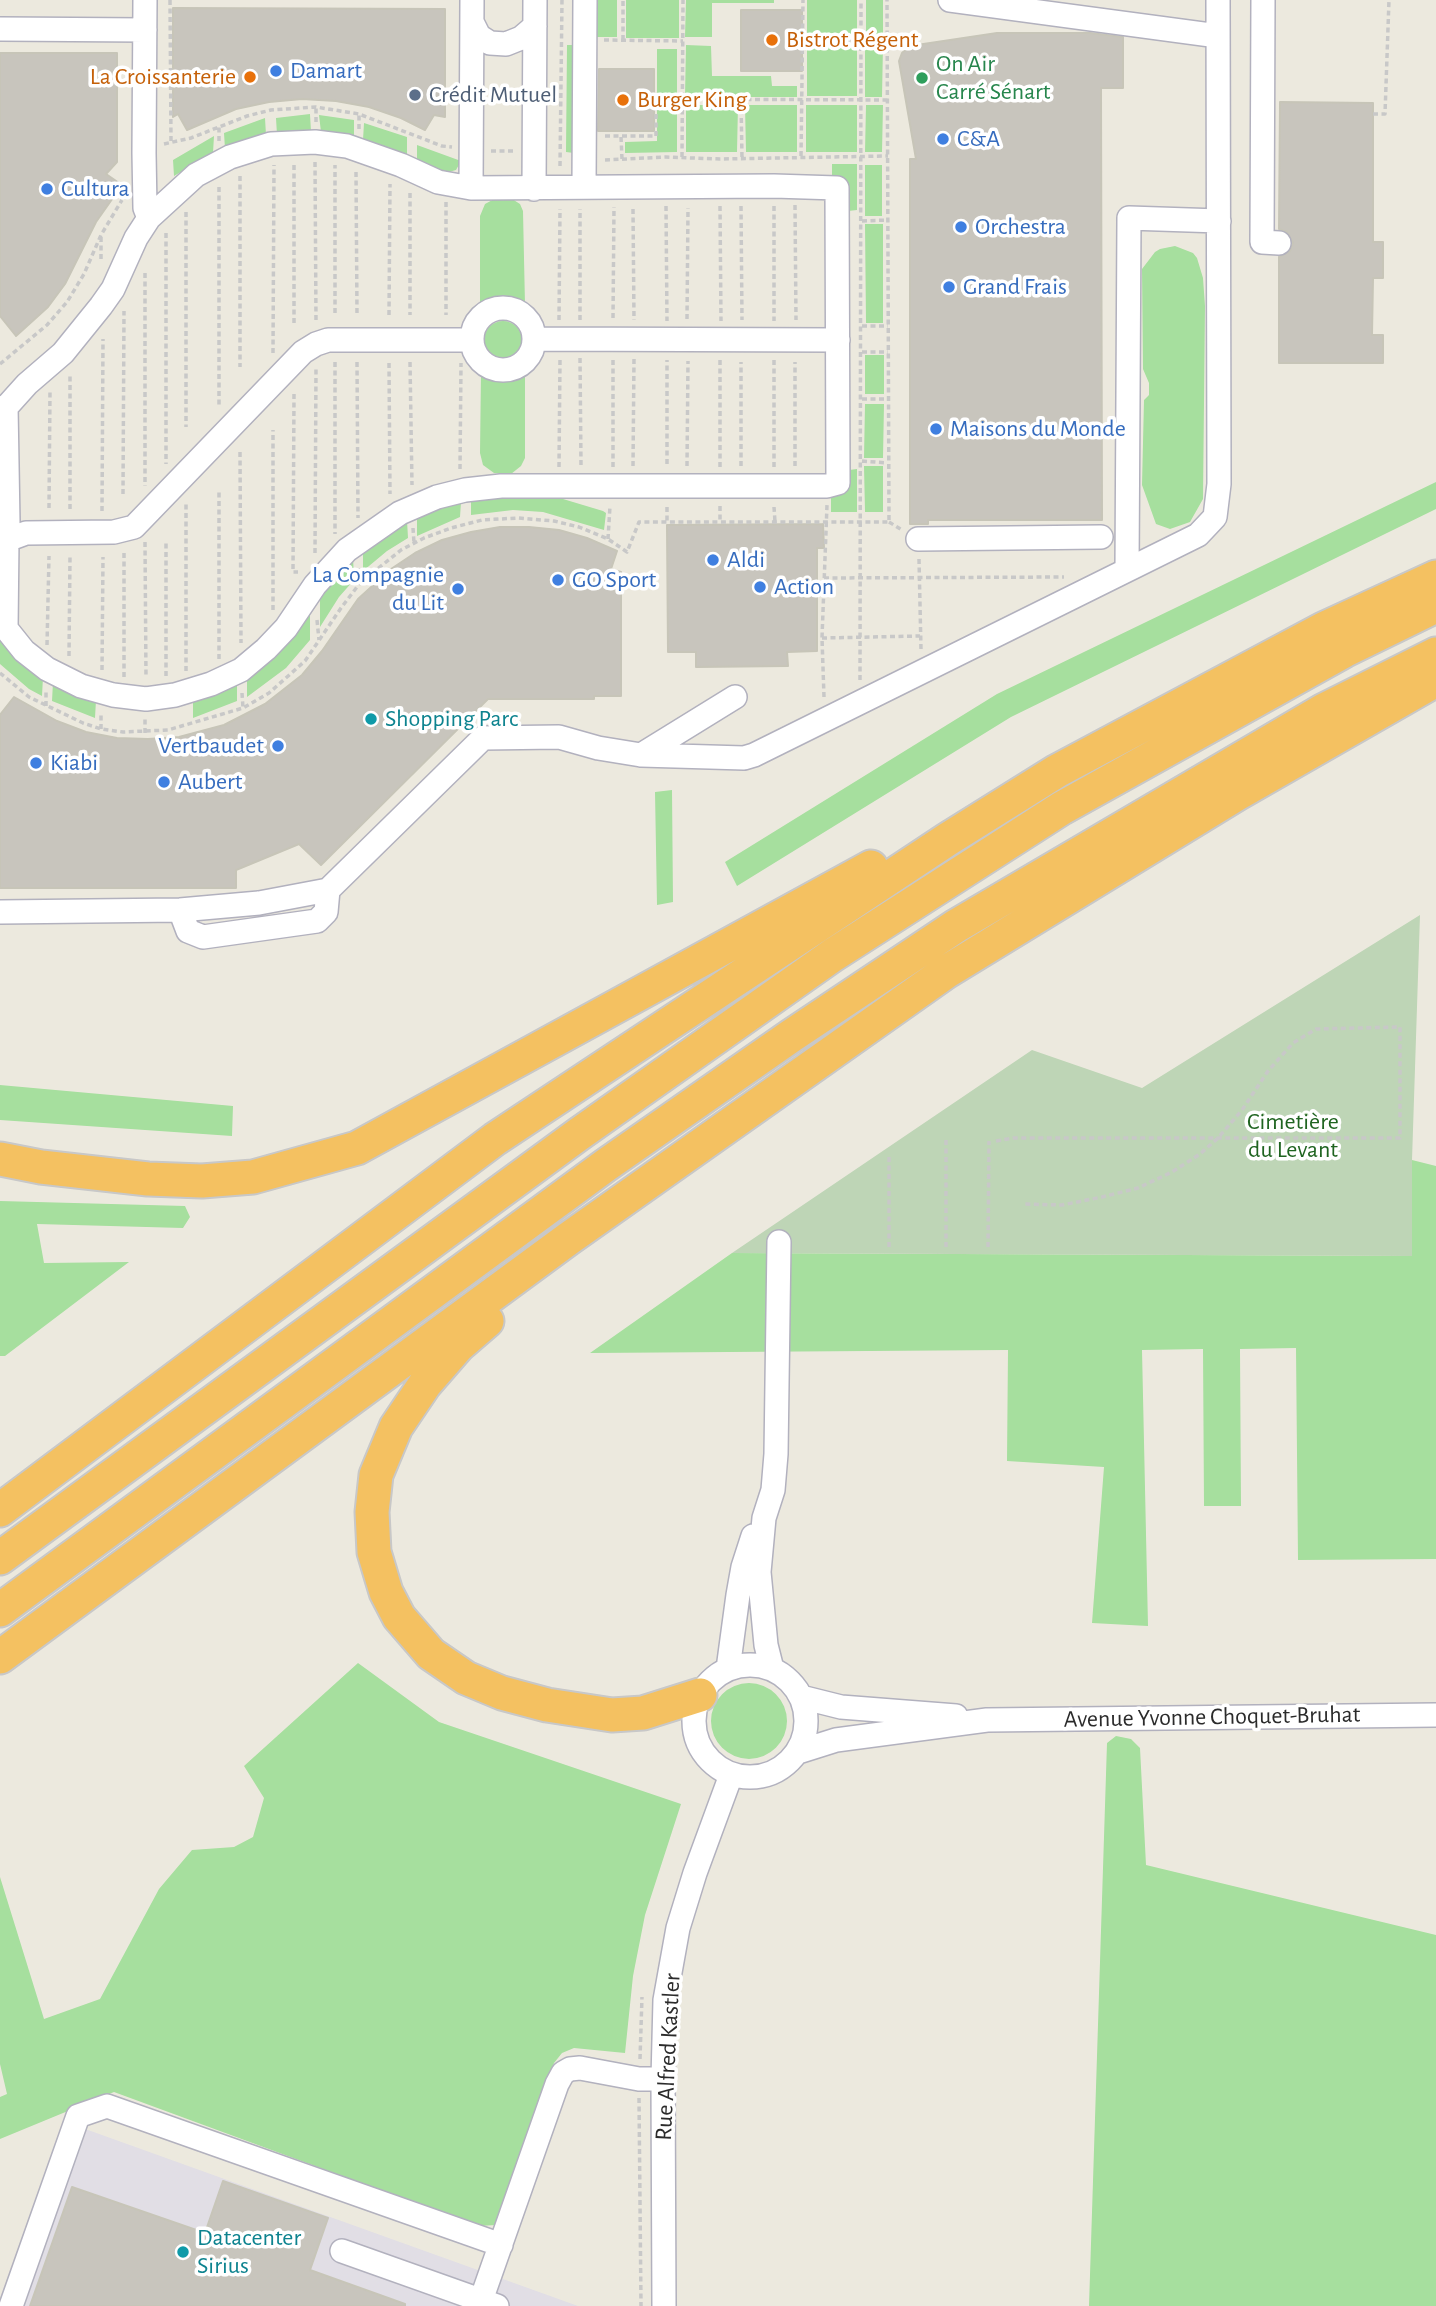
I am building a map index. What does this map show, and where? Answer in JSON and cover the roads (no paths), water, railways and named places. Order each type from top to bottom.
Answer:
[{"type":"highway","points":[[0,1510],[495,1139],[948,839],[1057,771],[1323,629],[1436,578]]},
{"type":"highway","points":[[0,1558],[579,1134],[833,955],[1062,808],[1344,651],[1436,606]]},
{"type":"highway","points":[[0,1610],[606,1165],[791,1035],[956,926],[1324,710],[1436,654]]},
{"type":"highway","points":[[0,1657],[568,1239],[946,972],[1237,794],[1436,680]]},
{"type":"highway","points":[[0,1159],[41,1167],[148,1179],[202,1181],[253,1177],[357,1148],[895,853],[948,839]]},
{"type":"highway","points":[[568,1239],[549,1269],[458,1346],[425,1384],[396,1427],[376,1475],[372,1512],[374,1552],[386,1592],[399,1617],[431,1654],[466,1678],[502,1693],[547,1705],[612,1716],[643,1713],[699,1695]]},
{"type":"street","points":[[145,0],[145,208],[157,223]]},
{"type":"street","points":[[534,189],[535,0]]},
{"type":"street","points":[[582,193],[585,161],[585,0]]},
{"type":"street","points":[[950,0],[1218,36]]},
{"type":"street","points":[[0,912],[180,910],[259,904],[328,890],[483,738],[559,737],[598,748],[641,755],[744,758],[1198,536],[1215,517],[1219,484],[1218,0]]},
{"type":"street","points":[[1263,0],[1262,242],[1279,243]]},
{"type":"street","points":[[472,11],[479,36],[490,43],[506,44],[521,38],[535,26]]},
{"type":"street","points":[[471,188],[472,11]]},
{"type":"street","points":[[0,29],[145,30]]},
{"type":"street","points":[[271,144],[359,149],[401,172],[471,188],[560,188],[582,193],[614,187],[837,188],[845,336],[838,483],[827,486],[501,486],[465,490],[401,506],[315,576],[286,628],[266,649],[189,692],[146,699],[113,689],[81,686],[58,669],[24,651],[3,625],[8,531],[3,410],[27,384],[59,371],[79,335],[113,304],[113,289],[136,238],[157,223],[196,175],[271,144]]},
{"type":"street","points":[[1127,570],[1129,218],[1219,221]]},
{"type":"street","points":[[508,307],[525,317],[531,325],[534,339],[530,355],[523,363],[503,370],[484,364],[477,356],[472,340],[474,326],[480,317],[488,311],[508,307]]},
{"type":"street","points":[[534,339],[845,336]]},
{"type":"street","points":[[8,531],[114,533],[134,527],[303,352],[316,344],[328,340],[472,340]]},
{"type":"street","points":[[918,539],[1101,537]]},
{"type":"street","points":[[641,755],[735,697]]},
{"type":"street","points":[[772,1669],[766,1645],[759,1572],[764,1518],[773,1490],[776,1454],[779,1242]]},
{"type":"street","points":[[729,1669],[743,1567],[750,1541],[764,1518]]},
{"type":"street","points":[[757,1665],[772,1669],[784,1676],[801,1697],[806,1725],[798,1752],[785,1766],[768,1775],[750,1779],[731,1775],[714,1766],[701,1751],[694,1733],[693,1713],[699,1695],[712,1679],[729,1669],[757,1665]]},
{"type":"street","name":"Avenue Yvonne Choquet-Bruhat","points":[[801,1697],[841,1707],[922,1712],[987,1720]]},
{"type":"street","name":"Avenue Yvonne Choquet-Bruhat","points":[[798,1752],[836,1741],[987,1720],[1436,1715]]},
{"type":"street","name":"Rue Alfred Kastler","points":[[664,2306],[665,2000],[678,1928],[731,1775]]},
{"type":"street","points":[[342,2251],[486,2304],[501,2245],[563,2073],[580,2068],[626,2077],[663,2080]]},
{"type":"street","points":[[11,2306],[78,2116],[107,2106],[501,2245]]},
{"type":"place","name":"Bistrot Régent","points":[[772,40]]},
{"type":"place","name":"Damart","points":[[276,71]]},
{"type":"place","name":"La Croissanterie","points":[[250,77]]},
{"type":"place","name":"On Air Carré Sénart","points":[[922,78]]},
{"type":"place","name":"Crédit Mutuel","points":[[415,95]]},
{"type":"place","name":"Burger King","points":[[623,100]]},
{"type":"place","name":"C&A","points":[[943,139]]},
{"type":"place","name":"Cultura","points":[[47,189]]},
{"type":"place","name":"Orchestra","points":[[961,227]]},
{"type":"place","name":"Grand Frais","points":[[949,287]]},
{"type":"place","name":"Maisons du Monde","points":[[936,429]]},
{"type":"place","name":"Aldi","points":[[713,560]]},
{"type":"place","name":"GO Sport","points":[[558,580]]},
{"type":"place","name":"Action","points":[[760,587]]},
{"type":"place","name":"La Compagnie du Lit","points":[[458,589]]},
{"type":"place","name":"Shopping Parc","points":[[371,719]]},
{"type":"place","name":"Vertbaudet","points":[[278,746]]},
{"type":"place","name":"Kiabi","points":[[36,763]]},
{"type":"place","name":"Aubert","points":[[164,782]]},
{"type":"place","name":"Datacenter Sirius","points":[[183,2252]]},
{"type":"park label","name":"Cimetière du Levant","points":[[1293,1136]]}]
